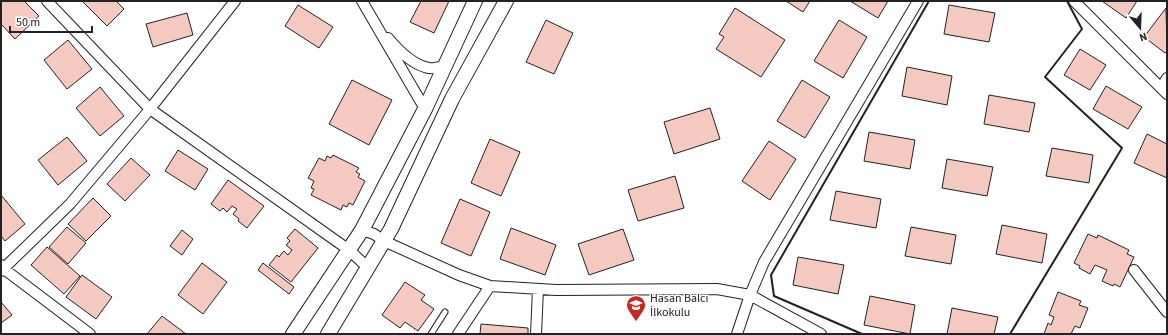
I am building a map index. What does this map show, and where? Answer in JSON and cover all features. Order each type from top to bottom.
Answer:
[{"type":"main road","points":[[293,334],[362,230],[424,109],[475,1]]},
{"type":"main road","points":[[328,334],[391,229],[452,99],[506,1]]},
{"type":"street","points":[[47,1],[150,109],[349,250],[363,263],[370,265]]},
{"type":"street","points":[[90,334],[2,268],[70,204],[150,109],[234,1]]},
{"type":"street","points":[[362,1],[424,109]]},
{"type":"street","points":[[737,334],[750,295],[764,262],[918,1]]},
{"type":"street","points":[[1074,1],[1164,91]]},
{"type":"street","points":[[373,21],[395,47],[415,63],[430,69],[444,66]]},
{"type":"street","points":[[1164,91],[1167,78]]},
{"type":"street","points":[[362,230],[374,234],[384,241],[459,275],[490,286],[556,290],[717,289],[750,295],[821,334]]},
{"type":"street","points":[[1134,270],[1167,312]]},
{"type":"street","points":[[458,334],[490,286]]},
{"type":"street","points":[[536,334],[538,289]]},
{"type":"lane","points":[[431,334],[445,312]]},
{"type":"building","points":[[1,1],[24,1],[39,16],[15,39],[1,24]]},
{"type":"building","points":[[82,1],[116,1],[124,9],[107,26]]},
{"type":"building","points":[[421,1],[449,1],[434,33],[410,22]]},
{"type":"building","points":[[786,1],[810,1],[803,12]]},
{"type":"building","points":[[850,1],[888,1],[878,18]]},
{"type":"building","points":[[1102,1],[1137,1],[1126,18]]},
{"type":"building","points":[[298,5],[333,27],[319,48],[285,26]]},
{"type":"building","points":[[949,5],[995,13],[989,42],[944,34]]},
{"type":"building","points":[[735,8],[785,40],[761,77],[716,49],[724,37],[719,34]]},
{"type":"building","points":[[1166,8],[1167,51],[1165,53],[1144,37]]},
{"type":"building","points":[[187,13],[193,35],[153,47],[146,24]]},
{"type":"building","points":[[546,20],[573,33],[554,74],[526,62]]},
{"type":"building","points":[[839,20],[867,37],[843,78],[814,61]]},
{"type":"building","points":[[68,40],[92,69],[67,89],[44,60]]},
{"type":"building","points":[[1080,49],[1106,65],[1090,90],[1064,75]]},
{"type":"building","points":[[907,67],[952,76],[947,105],[902,96]]},
{"type":"building","points":[[352,80],[392,100],[369,145],[329,124]]},
{"type":"building","points":[[802,80],[830,97],[805,138],[777,121]]},
{"type":"building","points":[[1106,86],[1142,107],[1128,129],[1093,109]]},
{"type":"building","points":[[100,87],[124,116],[100,136],[76,108]]},
{"type":"building","points":[[989,95],[1035,103],[1029,132],[984,124]]},
{"type":"building","points":[[710,108],[720,139],[674,154],[664,122]]},
{"type":"building","points":[[869,132],[915,140],[910,169],[864,161]]},
{"type":"building","points":[[1147,134],[1167,144],[1167,178],[1134,163]]},
{"type":"building","points":[[67,137],[87,161],[58,185],[38,160]]},
{"type":"building","points":[[490,139],[520,152],[501,196],[471,183]]},
{"type":"building","points":[[769,141],[796,159],[770,200],[742,181]]},
{"type":"building","points":[[1052,148],[1093,155],[1089,183],[1046,176]]},
{"type":"building","points":[[178,150],[208,169],[195,190],[165,171]]},
{"type":"building","points":[[333,155],[359,168],[356,172],[360,174],[358,177],[365,181],[353,205],[349,203],[347,207],[343,205],[341,210],[311,195],[314,189],[311,188],[314,181],[308,178],[319,158],[325,161],[327,156],[331,158]]},
{"type":"building","points":[[131,158],[150,175],[125,201],[107,184]]},
{"type":"building","points":[[947,159],[993,167],[987,196],[942,188]]},
{"type":"building","points":[[675,176],[684,208],[638,221],[628,190]]},
{"type":"building","points":[[228,180],[264,206],[247,228],[238,221],[239,219],[233,214],[237,209],[232,206],[227,212],[223,208],[220,211],[211,204]]},
{"type":"building","points":[[836,191],[881,199],[876,228],[830,220]]},
{"type":"building","points":[[1,195],[25,224],[5,241],[1,236]]},
{"type":"building","points":[[93,198],[111,216],[86,241],[68,224]]},
{"type":"building","points":[[460,199],[490,212],[471,256],[441,243]]},
{"type":"building","points":[[1002,225],[1047,234],[1042,263],[996,254]]},
{"type":"building","points":[[67,227],[86,243],[68,264],[49,247]]},
{"type":"building","points":[[911,227],[956,235],[951,264],[905,256]]},
{"type":"building","points":[[511,228],[556,245],[545,275],[500,259]]},
{"type":"building","points":[[295,229],[318,248],[291,282],[269,265],[277,255],[279,257],[284,251],[288,255],[292,250],[286,245],[290,241],[287,238]]},
{"type":"building","points":[[623,229],[634,260],[589,275],[578,244]]},
{"type":"building","points":[[182,230],[193,239],[182,255],[170,246]]},
{"type":"building","points":[[1088,234],[1097,238],[1098,235],[1129,250],[1127,254],[1134,257],[1120,287],[1114,284],[1113,286],[1102,281],[1107,270],[1095,265],[1090,274],[1079,268],[1080,266],[1074,263]]},
{"type":"building","points":[[47,247],[80,276],[64,294],[31,265]]},
{"type":"building","points":[[798,257],[844,265],[838,294],[793,285]]},
{"type":"building","points":[[202,263],[227,282],[203,314],[178,295]]},
{"type":"building","points":[[263,263],[294,287],[289,294],[258,270]]},
{"type":"building","points":[[82,275],[112,297],[96,319],[66,297]]},
{"type":"building","points":[[405,282],[425,295],[421,300],[434,309],[418,331],[405,322],[400,328],[382,315]]},
{"type":"building","points":[[1058,292],[1081,301],[1079,305],[1088,308],[1080,328],[1075,326],[1071,334],[1044,334],[1048,323],[1051,325],[1054,317],[1049,315]]},
{"type":"building","points":[[870,296],[915,305],[910,334],[864,325]]},
{"type":"building","points":[[1,302],[12,315],[1,323]]},
{"type":"building","points":[[952,308],[998,317],[994,334],[947,334]]},
{"type":"building","points":[[162,316],[186,334],[147,334]]},
{"type":"building","points":[[481,324],[528,328],[528,334],[480,334]]},
{"type":"wall","points":[[862,334],[774,296],[771,275],[929,1]]},
{"type":"wall","points":[[1010,334],[1122,148],[1045,77],[1082,29],[1067,1]]},
{"type":"place","name":"Hasan Balcı İlkokulu","points":[[636,322]]}]
